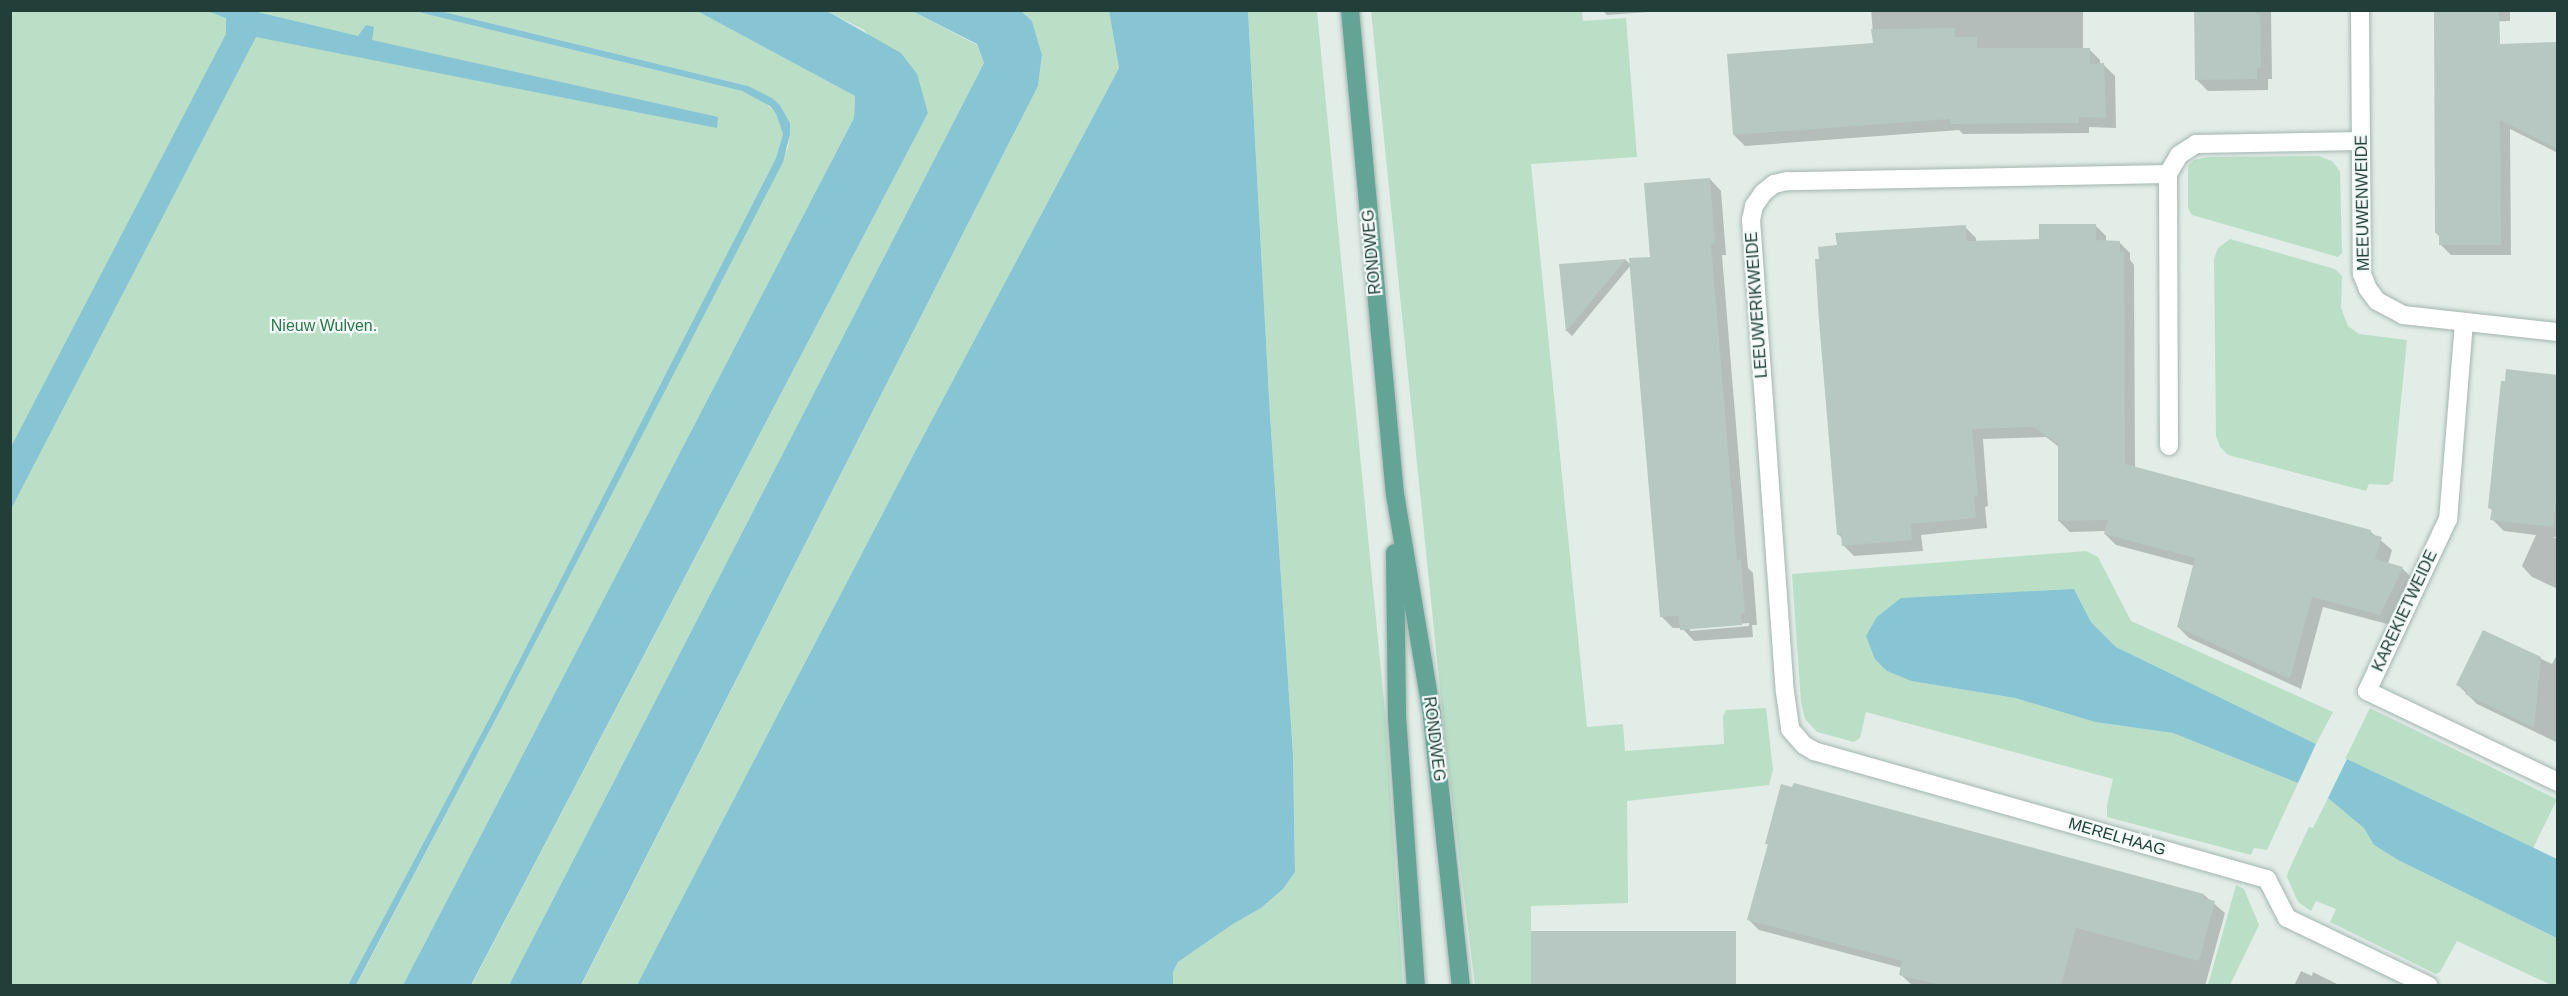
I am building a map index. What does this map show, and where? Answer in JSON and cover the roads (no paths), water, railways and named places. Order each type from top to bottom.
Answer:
[{"type":"main road","name":"RONDWEG","points":[[1350,10],[1395,494],[1432,716],[1461,986]]},
{"type":"main road","name":"RONDWEG","points":[[1395,494],[1397,717],[1416,986]]},
{"type":"street","name":"MEEUWENWEIDE","points":[[2360,10],[2362,274],[2368,289],[2377,301],[2403,315],[2558,332]]},
{"type":"street","points":[[2169,446],[2168,174],[2179,154],[2196,144],[2361,141]]},
{"type":"street","name":"LEEUWERIKWEIDE","points":[[1787,720],[1751,220],[1754,206],[1763,193],[1774,184],[1787,181],[2168,174]]},
{"type":"street","name":"KAREKIETWEIDE","points":[[2464,322],[2448,519],[2367,692],[2558,782]]},
{"type":"street","name":"MERELHAAG","points":[[1787,720],[1796,738],[1814,751],[2267,879],[2287,918],[2429,986]]},
{"type":"water","points":[[207,11],[253,11],[358,36],[366,25],[374,27],[372,40],[718,117],[717,128],[256,37],[11,509],[11,447],[226,34],[226,18]]},
{"type":"water","points":[[414,11],[440,11],[748,86],[772,98],[780,105],[790,123],[790,134],[783,162],[502,707],[356,985],[348,985],[496,706],[776,158],[783,134],[776,114],[770,106],[742,91]]},
{"type":"water","points":[[697,11],[827,11],[901,53],[917,74],[928,113],[471,985],[403,985],[854,118],[855,96]]},
{"type":"water","points":[[912,11],[1021,11],[1032,21],[1042,55],[1038,86],[581,985],[509,985],[984,63],[977,44]]},
{"type":"water","points":[[1109,11],[1248,11],[1270,415],[1293,754],[1295,872],[1283,889],[1261,908],[1233,924],[1178,962],[1173,972],[1173,985],[637,985],[909,463],[1119,68]]},
{"type":"water","points":[[2074,589],[2091,622],[2116,647],[2316,744],[2298,783],[2173,733],[2095,722],[2015,698],[1911,681],[1887,671],[1875,659],[1866,636],[1877,617],[1901,598]]},
{"type":"water","points":[[2347,759],[2557,859],[2557,938],[2398,860],[2374,845],[2364,828],[2328,798]]},
{"type":"park label","name":"Nieuw Wulven.","points":[[324,326]]}]
